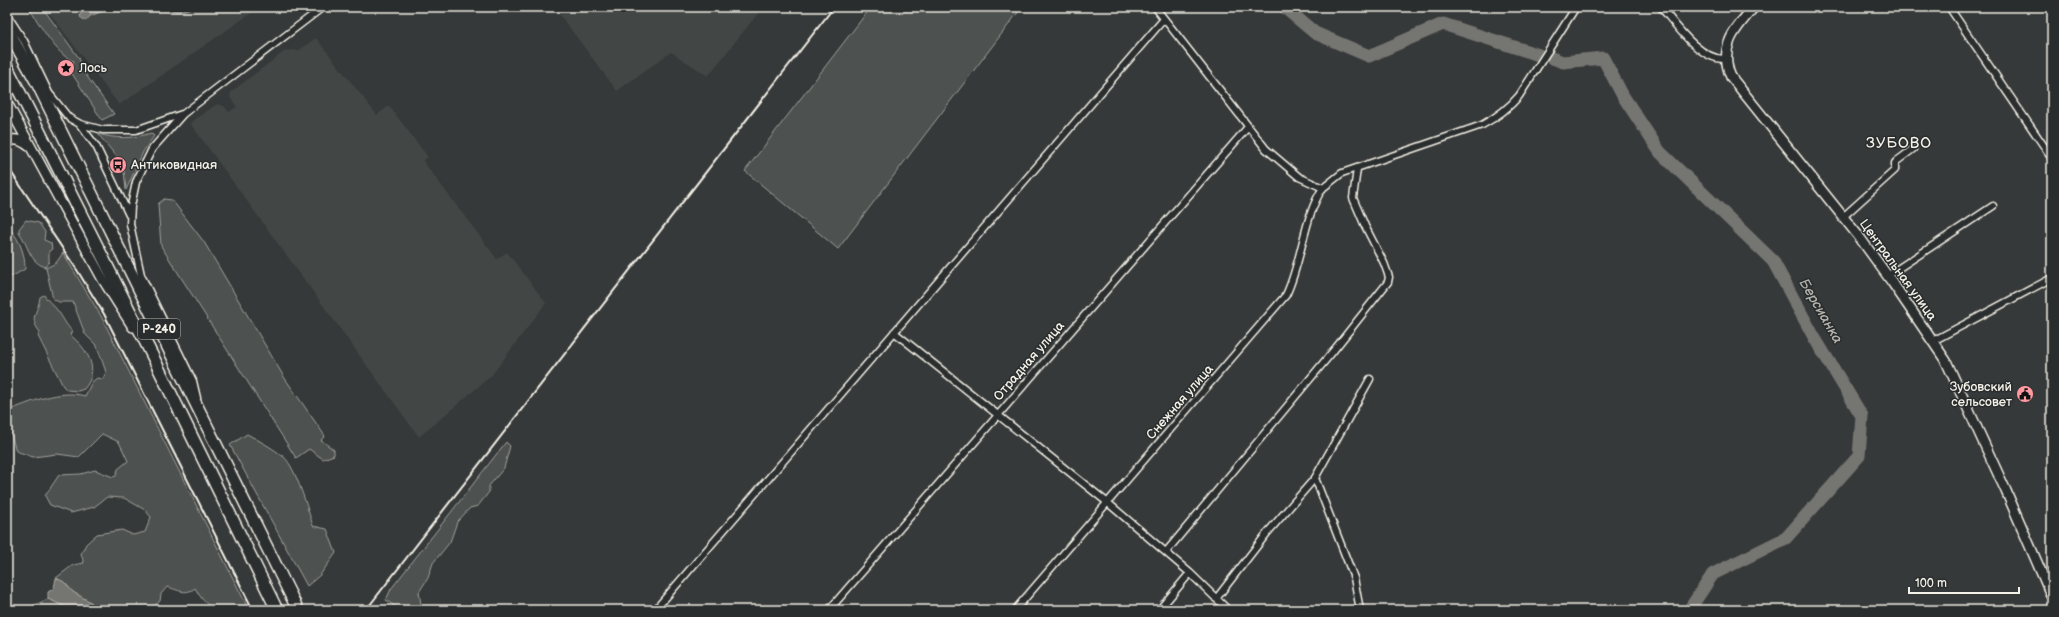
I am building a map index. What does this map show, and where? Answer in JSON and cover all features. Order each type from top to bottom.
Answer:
[{"type":"highway","name":"Р-240","points":[[7,29],[36,81],[298,610]]},
{"type":"highway","name":"Р-240","points":[[7,67],[155,361],[277,610]]},
{"type":"street","points":[[130,224],[131,206],[136,182],[152,149],[183,114],[323,7]]},
{"type":"street","points":[[1155,7],[1266,148],[1299,177],[1323,188],[1342,173],[1482,124],[1498,116],[1519,96],[1576,7]]},
{"type":"street","points":[[1661,7],[1703,52],[1718,60],[1726,59],[1731,37],[1754,7]]},
{"type":"street","points":[[1949,7],[2052,158]]},
{"type":"street","points":[[7,16],[24,41],[50,93],[60,109],[69,118],[80,124],[103,130],[136,130],[183,114]]},
{"type":"street","points":[[655,610],[1164,19]]},
{"type":"street","name":"Центральная улица","points":[[1726,59],[1726,66],[1732,77],[1888,276],[1933,342],[1955,378],[2052,597]]},
{"type":"street","points":[[7,103],[102,278],[155,361]]},
{"type":"street","points":[[7,140],[15,127],[14,117]]},
{"type":"street","points":[[80,124],[96,146],[128,210],[141,275],[193,381],[202,415]]},
{"type":"street","name":"Отрадная улица","points":[[829,610],[1248,127]]},
{"type":"street","points":[[7,140],[14,139],[22,141],[31,147]]},
{"type":"street","points":[[1843,217],[1887,179],[1895,170],[1895,163],[1913,149]]},
{"type":"street","points":[[1166,552],[1334,350],[1388,282],[1389,277],[1384,263],[1364,226],[1353,198],[1357,169]]},
{"type":"street","name":"Снежная улица","points":[[1015,610],[1286,295],[1294,278],[1313,208],[1323,188]]},
{"type":"street","points":[[1888,276],[1993,206]]},
{"type":"street","points":[[1933,342],[2052,278]]},
{"type":"street","points":[[894,332],[996,416],[1108,503],[1190,573],[1228,610]]},
{"type":"street","points":[[1216,599],[1268,532],[1315,478],[1370,379]]},
{"type":"street","points":[[1315,478],[1354,578],[1360,610]]},
{"type":"street","points":[[1158,610],[1190,573]]},
{"type":"shaded area","points":[[28,7],[42,7],[79,58],[83,71],[114,114],[102,120],[71,72],[74,61],[67,58],[54,46]]},
{"type":"shaded area","points":[[45,7],[260,7],[119,105]]},
{"type":"shaded area","points":[[83,7],[114,7],[90,16],[86,21],[80,17]]},
{"type":"shaded area","points":[[166,7],[192,7],[179,11]]},
{"type":"shaded area","points":[[554,7],[763,7],[708,76],[671,52],[617,91]]},
{"type":"shaded area","points":[[871,7],[1022,7],[838,249],[745,171]]},
{"type":"shaded area","points":[[316,38],[377,115],[389,106],[428,157],[423,161],[497,259],[507,252],[546,303],[491,376],[419,437],[190,123],[217,104],[224,106],[229,112],[237,107],[230,97],[231,92],[285,51],[298,51]]},
{"type":"shaded area","points":[[151,133],[154,136],[143,152],[126,190],[124,171],[117,157],[98,134],[124,138]]},
{"type":"shaded area","points":[[164,199],[172,200],[204,242],[284,377],[325,436],[321,440],[334,450],[334,455],[323,459],[309,449],[296,458],[161,246],[158,204]]},
{"type":"shaded area","points":[[26,220],[39,223],[45,232],[44,240],[51,243],[52,249],[49,251],[49,262],[45,267],[40,265],[32,257],[19,232],[19,229]]},
{"type":"shaded area","points":[[11,230],[21,248],[25,269],[11,277],[7,271],[7,260],[11,257],[7,250],[7,232]]},
{"type":"shaded area","points":[[63,253],[101,316],[249,610],[217,610],[206,603],[195,588],[188,592],[184,592],[167,587],[161,594],[160,601],[149,610],[87,610],[92,603],[73,592],[64,582],[56,578],[73,565],[84,563],[81,554],[86,544],[97,534],[122,530],[133,535],[145,532],[151,517],[145,510],[124,498],[107,497],[94,507],[71,513],[50,505],[45,496],[59,475],[81,474],[95,470],[113,477],[116,476],[118,469],[128,461],[119,442],[102,434],[79,457],[57,454],[33,457],[16,451],[7,421],[7,411],[36,400],[56,395],[75,394],[85,396],[92,382],[97,378],[103,379],[106,372],[97,346],[85,334],[73,302],[59,302],[53,299],[46,268],[56,263]]},
{"type":"shaded area","points":[[44,295],[72,331],[70,335],[82,346],[90,360],[92,367],[91,374],[89,382],[84,389],[78,391],[67,390],[63,386],[38,336],[40,332],[36,327],[34,319],[40,297]]},
{"type":"shaded area","points":[[247,434],[284,457],[297,479],[313,526],[327,529],[336,553],[320,575],[307,586],[230,445]]},
{"type":"shaded area","points":[[506,442],[510,446],[504,468],[489,486],[489,492],[478,506],[470,508],[457,522],[450,542],[433,563],[428,578],[419,592],[421,604],[415,610],[400,610],[386,600],[391,589]]},
{"type":"shaded area","points":[[56,578],[64,582],[73,592],[92,603],[87,610],[73,610],[48,599],[48,592],[54,588]]},
{"type":"shaded area","points":[[48,599],[73,610],[24,610]]},
{"type":"waterway","name":"Берсианка","points":[[1284,7],[1315,33],[1369,56],[1443,24],[1539,55]]},
{"type":"waterway","name":"Берсианка","points":[[1552,58],[1563,62],[1603,58],[1623,96],[1660,152],[1773,261],[1814,337],[1862,416],[1859,456],[1786,538],[1713,574],[1689,610]]},
{"type":"railway","points":[[366,610],[834,7]]},
{"type":"railway","points":[[7,166],[77,270],[104,314],[253,610]]},
{"type":"place","name":"Лось","points":[[66,68]]},
{"type":"place","name":"Антиковидная","points":[[118,165]]},
{"type":"place","name":"Зубовский сельсовет","points":[[2025,394]]},
{"type":"district","name":"ЗУБОВО","points":[[1899,143]]}]
